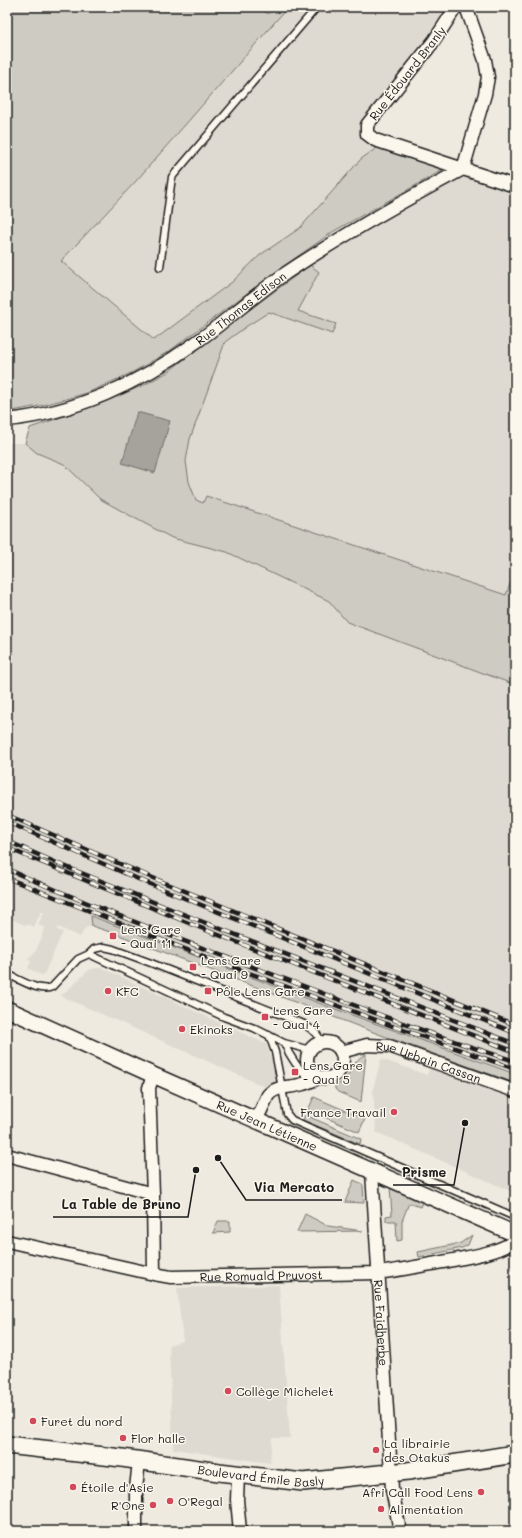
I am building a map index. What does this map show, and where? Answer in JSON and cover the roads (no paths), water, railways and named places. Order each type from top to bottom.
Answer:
[{"type":"main road","name":"Boulevard Émile Basly","points":[[7,1445],[139,1460],[238,1475],[303,1482],[408,1471],[515,1454]]},
{"type":"street","name":"Rue Édouard Branly","points":[[456,7],[434,41],[367,125],[366,129],[367,134],[375,140],[463,168]]},
{"type":"street","points":[[466,7],[485,60],[488,77],[485,94],[463,168],[515,186]]},
{"type":"street","name":"Rue Thomas Edison","points":[[7,420],[64,409],[96,398],[138,378],[178,355],[279,278],[316,254],[463,168]]},
{"type":"street","name":"Rue Jean Létienne","points":[[13,1011],[256,1121],[515,1234]]},
{"type":"street","points":[[256,1121],[268,1095],[273,1090],[303,1084],[316,1079],[331,1076],[339,1071],[343,1062],[341,1052],[333,1044],[322,1042],[310,1050],[308,1056],[309,1065],[316,1079]]},
{"type":"street","name":"Rue Urbain Cassan","points":[[341,1052],[367,1045],[389,1046],[515,1091]]},
{"type":"street","points":[[153,1075],[150,1088],[154,1274]]},
{"type":"street","points":[[7,1155],[153,1194]]},
{"type":"street","name":"Rue Faidherbe","points":[[372,1172],[391,1473],[400,1531]]},
{"type":"street","name":"Rue Romuald Pruvost","points":[[7,1241],[171,1277],[378,1273],[397,1271],[488,1253],[515,1241]]},
{"type":"street","points":[[136,1531],[136,1490],[139,1460]]},
{"type":"street","points":[[238,1475],[237,1500],[240,1531]]},
{"type":"lane","points":[[160,267],[172,177],[317,7]]},
{"type":"lane","points":[[7,974],[44,989],[52,987],[78,959],[98,948],[104,947],[114,949],[304,1024],[316,1033],[322,1042]]},
{"type":"lane","points":[[89,954],[284,1043],[310,1050]]},
{"type":"lane","points":[[269,1035],[276,1052],[287,1114],[292,1120],[515,1217]]},
{"type":"lane","points":[[284,1043],[289,1055],[304,1075],[316,1079]]},
{"type":"railway","points":[[7,815],[148,876],[515,1025]]},
{"type":"railway","points":[[7,822],[145,882],[515,1033]]},
{"type":"railway","points":[[7,841],[59,864],[198,920],[515,1044]]},
{"type":"railway","points":[[7,848],[196,926],[515,1052]]},
{"type":"railway","points":[[7,869],[110,912],[215,953],[399,1022],[515,1061]]},
{"type":"railway","points":[[7,878],[190,951],[395,1027],[515,1069]]},
{"type":"place","name":"Lens Gare - Quai 11","points":[[113,936]]},
{"type":"place","name":"Lens Gare - Quai 9","points":[[193,967]]},
{"type":"place","name":"KFC","points":[[108,991]]},
{"type":"place","name":"Pôle Lens Gare","points":[[208,991]]},
{"type":"place","name":"Lens Gare - Quai 4","points":[[265,1017]]},
{"type":"place","name":"Ekinoks","points":[[182,1029]]},
{"type":"place","name":"Lens Gare - Quai 5","points":[[295,1072]]},
{"type":"place","name":"France Travail","points":[[394,1112]]},
{"type":"place","name":"Prisme","points":[[465,1123]]},
{"type":"place","name":"Via Mercato","points":[[218,1158]]},
{"type":"place","name":"La Table de Bruno","points":[[196,1170]]},
{"type":"place","name":"Collège Michelet","points":[[228,1391]]},
{"type":"place","name":"Furet du nord","points":[[33,1421]]},
{"type":"place","name":"Flor halle","points":[[123,1438]]},
{"type":"place","name":"La librairie des Otakus","points":[[376,1450]]},
{"type":"place","name":"Étoile d'Asie","points":[[73,1487]]},
{"type":"place","name":"Afri Call Food Lens","points":[[481,1492]]},
{"type":"place","name":"O'Regal","points":[[170,1501]]},
{"type":"place","name":"R'One","points":[[153,1505]]},
{"type":"place","name":"Alimentation","points":[[381,1509]]}]
